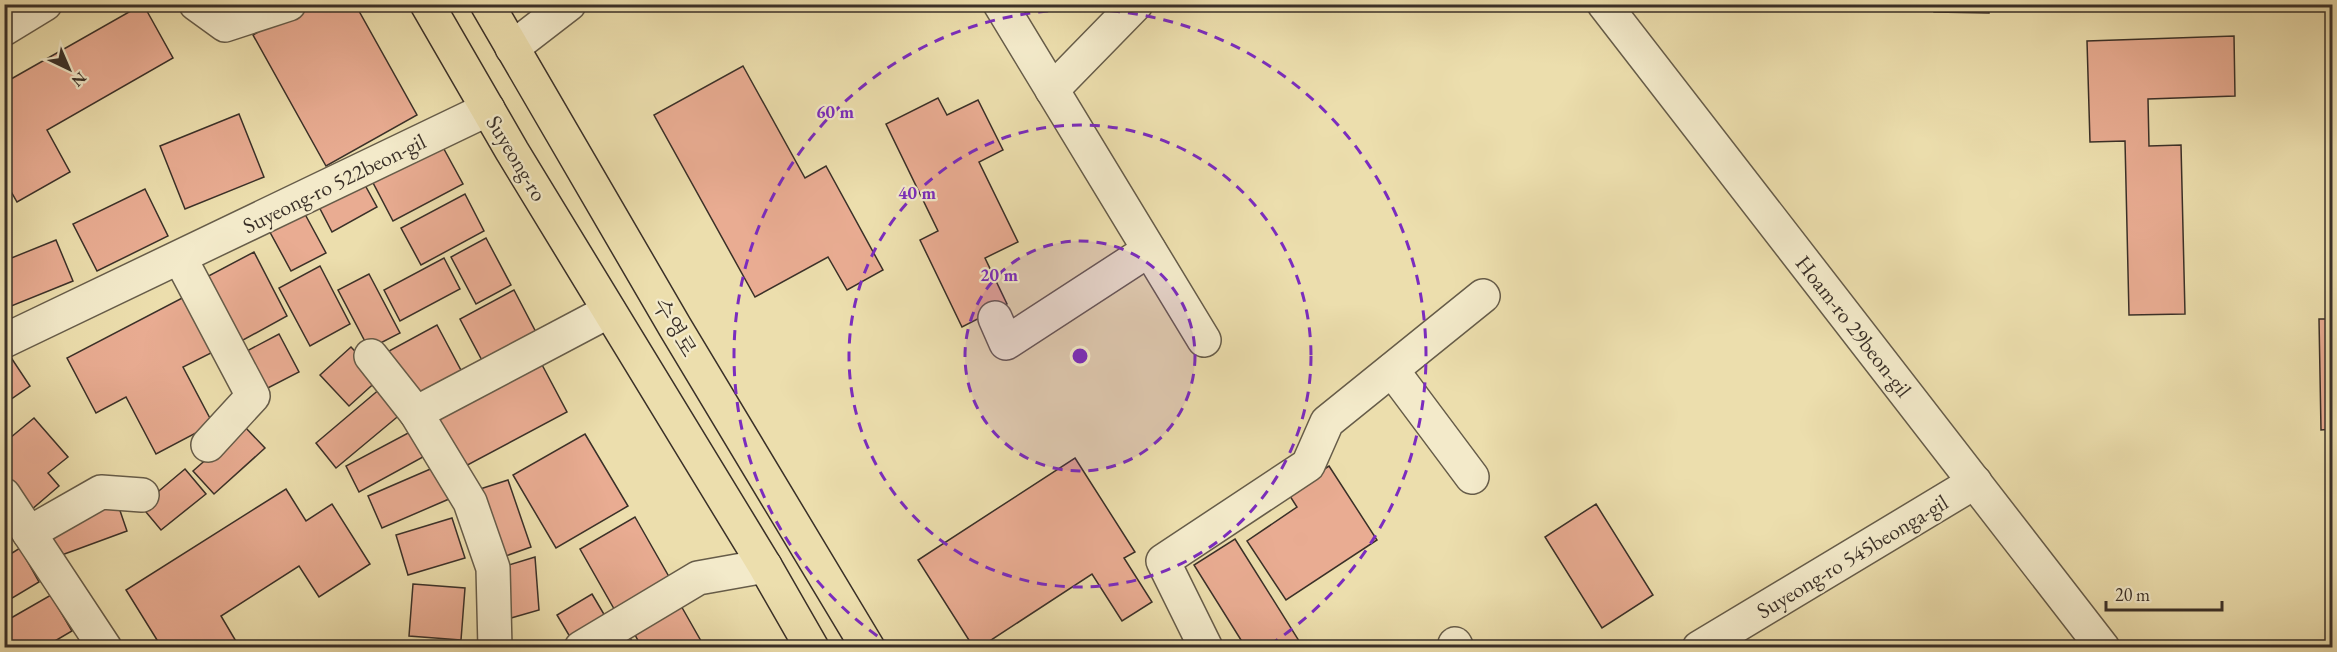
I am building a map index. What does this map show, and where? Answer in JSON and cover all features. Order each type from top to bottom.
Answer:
[{"type":"main road","name":"Suyeong-ro","points":[[427,4],[812,648]]},
{"type":"main road","name":"수영로","points":[[487,4],[675,327],[868,648]]},
{"type":"street","points":[[4,29],[45,4]]},
{"type":"street","points":[[196,4],[225,26],[289,4]]},
{"type":"street","points":[[512,48],[569,4]]},
{"type":"street","points":[[1052,90],[1136,4]]},
{"type":"street","name":"Hoam-ro 29beon-gil","points":[[1604,4],[2103,648]]},
{"type":"street","points":[[1012,10],[1052,90],[1204,340]]},
{"type":"street","name":"Suyeong-ro 522beon-gil","points":[[4,341],[488,109]]},
{"type":"street","points":[[995,318],[1006,343],[1149,250]]},
{"type":"street","points":[[180,258],[253,396],[208,445]]},
{"type":"street","points":[[1199,645],[1163,561],[1308,465],[1327,422],[1483,296]]},
{"type":"street","points":[[416,413],[609,311]]},
{"type":"street","points":[[371,356],[416,413],[470,502],[493,568],[495,648]]},
{"type":"street","points":[[1392,370],[1472,477]]},
{"type":"street","name":"Suyeong-ro 545beonga-gil","points":[[1699,648],[1975,482]]},
{"type":"street","points":[[29,533],[101,492],[142,495]]},
{"type":"street","points":[[4,495],[105,648]]},
{"type":"street","points":[[581,648],[698,578],[765,566]]},
{"type":"building","points":[[143,4],[173,58],[47,130],[70,172],[17,202],[4,179],[4,83]]},
{"type":"building","points":[[307,4],[355,4],[417,115],[326,166],[253,35]]},
{"type":"building","points":[[1934,4],[1989,4],[1989,13],[1934,12]]},
{"type":"building","points":[[2234,36],[2235,96],[2148,99],[2149,146],[2181,145],[2185,314],[2129,315],[2125,141],[2090,142],[2087,41]]},
{"type":"building","points":[[743,66],[805,178],[826,166],[883,270],[847,290],[828,257],[755,297],[654,115]]},
{"type":"building","points":[[938,98],[947,115],[978,100],[1003,150],[979,162],[1018,242],[985,258],[1007,304],[962,327],[920,240],[938,231],[886,124]]},
{"type":"building","points":[[239,114],[264,177],[185,209],[160,146]]},
{"type":"building","points":[[439,140],[463,184],[393,221],[370,177]]},
{"type":"building","points":[[360,176],[377,207],[332,232],[315,199]]},
{"type":"building","points":[[145,189],[168,236],[97,271],[73,224]]},
{"type":"building","points":[[465,194],[484,231],[421,265],[401,228]]},
{"type":"building","points":[[300,205],[326,253],[291,271],[265,223]]},
{"type":"building","points":[[486,238],[511,285],[476,304],[451,257]]},
{"type":"building","points":[[56,240],[73,281],[4,309],[4,261]]},
{"type":"building","points":[[254,252],[287,316],[234,345],[199,281]]},
{"type":"building","points":[[444,258],[460,289],[400,321],[384,290]]},
{"type":"building","points":[[320,266],[350,324],[310,346],[279,288]]},
{"type":"building","points":[[369,274],[400,333],[369,349],[338,290]]},
{"type":"building","points":[[514,290],[539,338],[485,366],[460,319]]},
{"type":"building","points":[[186,296],[215,351],[183,367],[213,424],[156,454],[126,397],[96,413],[67,358]]},
{"type":"building","points":[[2319,319],[2332,319],[2332,429],[2321,430]]},
{"type":"building","points":[[437,325],[463,374],[414,400],[389,351]]},
{"type":"building","points":[[279,334],[299,372],[264,390],[245,352]]},
{"type":"building","points":[[351,347],[380,378],[349,406],[320,375]]},
{"type":"building","points":[[8,353],[30,386],[4,404],[4,354]]},
{"type":"building","points":[[540,361],[567,412],[460,469],[434,418]]},
{"type":"building","points":[[381,388],[402,413],[336,468],[316,443]]},
{"type":"building","points":[[34,418],[68,457],[48,473],[59,486],[31,510],[4,479],[4,443]]},
{"type":"building","points":[[244,426],[265,448],[214,494],[193,471]]},
{"type":"building","points":[[410,432],[423,457],[359,492],[346,466]]},
{"type":"building","points":[[585,434],[628,506],[556,548],[513,475]]},
{"type":"building","points":[[1075,458],[1135,552],[1124,558],[1152,602],[1122,621],[1092,574],[979,648],[974,648],[918,560]]},
{"type":"building","points":[[1329,466],[1377,540],[1286,600],[1247,541],[1297,507],[1288,493]]},
{"type":"building","points":[[435,467],[449,499],[382,528],[368,496]]},
{"type":"building","points":[[185,469],[206,494],[161,530],[141,506]]},
{"type":"building","points":[[508,480],[531,547],[500,558],[477,490]]},
{"type":"building","points":[[286,489],[306,521],[332,504],[370,564],[319,597],[299,566],[221,616],[240,648],[162,648],[126,590]]},
{"type":"building","points":[[116,499],[127,531],[59,556],[47,524]]},
{"type":"building","points":[[1596,504],[1653,595],[1602,628],[1545,537]]},
{"type":"building","points":[[635,517],[672,582],[617,614],[580,549]]},
{"type":"building","points":[[452,518],[465,558],[408,575],[396,535]]},
{"type":"building","points":[[1235,539],[1301,644],[1296,648],[1246,648],[1194,565]]},
{"type":"building","points":[[20,548],[39,582],[4,603],[4,558]]},
{"type":"building","points":[[535,557],[539,610],[511,618],[496,569]]},
{"type":"building","points":[[413,584],[465,588],[461,640],[409,636]]},
{"type":"building","points":[[592,594],[608,621],[573,642],[557,615]]},
{"type":"building","points":[[51,595],[72,631],[43,648],[4,648],[4,622]]},
{"type":"building","points":[[680,604],[705,648],[642,648],[633,631]]},
{"type":"building","points":[[627,633],[636,648],[602,648]]}]
